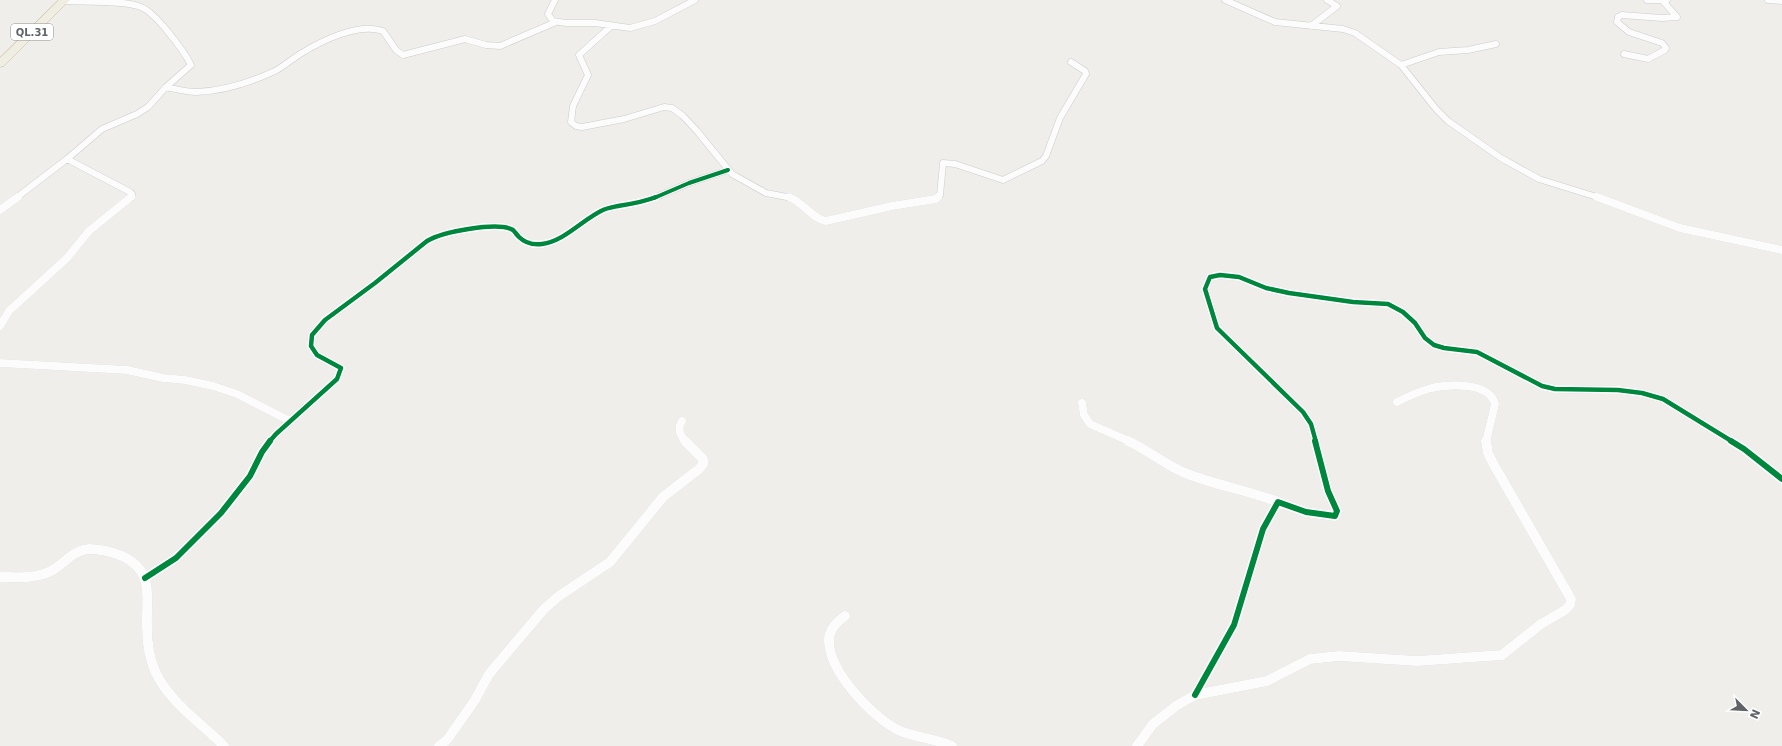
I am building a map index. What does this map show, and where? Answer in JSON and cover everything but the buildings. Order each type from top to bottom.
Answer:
[{"type":"highway","name":"QL.31","points":[[0,64],[64,0]]},
{"type":"street","points":[[0,210],[66,159],[102,128],[142,111],[191,64],[185,53],[154,17],[142,7],[131,4],[64,0]]},
{"type":"street","points":[[555,0],[548,14],[549,18],[556,22]]},
{"type":"street","points":[[166,87],[196,92],[237,84],[276,70],[310,47],[360,30],[376,29],[384,32],[398,52],[403,55],[464,39],[486,45],[500,46],[556,22],[597,23],[610,27],[636,28],[695,0]]},
{"type":"street","points":[[1225,0],[1275,22],[1343,29],[1355,33],[1402,65],[1436,109],[1448,121],[1501,158],[1539,179],[1608,200],[1680,228],[1782,250]]},
{"type":"street","points":[[1311,26],[1337,6],[1327,0]]},
{"type":"street","points":[[1647,0],[1667,0]]},
{"type":"street","points":[[1624,54],[1648,59],[1665,50],[1666,48],[1662,44],[1629,32],[1617,22],[1618,17],[1622,15],[1662,18],[1677,17],[1662,0]]},
{"type":"street","points":[[1768,0],[1782,1]]},
{"type":"street","points":[[610,27],[579,55],[579,58],[587,70],[588,75],[573,106],[571,122],[576,126],[582,127],[624,119],[655,108],[672,108],[684,116],[698,131],[732,174],[766,193],[782,195],[797,200],[820,220],[826,221],[892,206],[936,199],[940,195],[943,163],[955,164],[999,179],[1007,180],[1029,166],[1042,160],[1049,152],[1060,118],[1086,74],[1085,71],[1072,62]]},
{"type":"street","points":[[1402,65],[1439,52],[1468,50],[1496,44]]},
{"type":"street","points":[[0,326],[9,311],[36,288],[67,258],[89,230],[131,198],[132,194],[130,192],[66,159]]},
{"type":"street","points":[[145,578],[176,558],[221,513],[250,476],[262,452],[276,434],[337,379],[341,368],[316,354],[310,342],[311,336],[332,314],[368,289],[435,236],[456,230],[507,227],[514,230],[521,239],[533,244],[543,244],[563,236],[604,209],[646,201],[689,183],[728,170]]},
{"type":"street","points":[[1082,403],[1084,415],[1090,424],[1134,444],[1183,472],[1217,484],[1255,493],[1312,514],[1335,516],[1337,514],[1336,507],[1328,491],[1311,424],[1303,412],[1274,382],[1217,328],[1205,289],[1207,282],[1210,277],[1215,275],[1239,277],[1266,288],[1289,294],[1353,302],[1388,304],[1403,312],[1414,322],[1425,338],[1434,345],[1444,348],[1478,352],[1542,386],[1555,389],[1611,389],[1642,393],[1663,400],[1678,407],[1699,422],[1744,449],[1782,479]]},
{"type":"street","points":[[0,363],[127,370],[163,378],[191,381],[237,394],[290,421]]},
{"type":"street","points":[[1137,746],[1153,724],[1176,706],[1195,695],[1267,681],[1310,660],[1324,656],[1416,661],[1502,654],[1541,624],[1565,610],[1570,605],[1571,599],[1564,585],[1496,468],[1486,446],[1487,429],[1496,407],[1494,400],[1487,393],[1476,388],[1461,385],[1442,386],[1423,390],[1397,402]]},
{"type":"street","points":[[439,746],[447,740],[472,706],[494,667],[544,609],[559,596],[610,562],[663,497],[699,469],[703,464],[702,459],[679,434],[678,427],[682,421]]},
{"type":"street","points":[[1195,695],[1234,625],[1263,529],[1278,502]]},
{"type":"street","points":[[0,577],[44,574],[60,565],[73,554],[90,549],[124,555],[138,568],[145,578],[148,586],[146,632],[148,652],[159,679],[180,708],[224,746]]},
{"type":"street","points":[[845,616],[837,622],[829,637],[830,652],[845,682],[874,712],[907,734],[941,740],[952,746]]},
{"type":"cycle path","points":[[145,578],[176,558],[221,513],[250,476],[262,452],[276,434],[337,379],[341,368],[321,358],[313,351],[311,346],[310,341],[317,327],[334,312],[368,289],[427,241],[435,236],[456,230],[501,227],[513,230],[521,239],[528,242],[533,244],[543,244],[559,238],[604,209],[646,201],[689,183],[728,170]]},
{"type":"cycle path","points":[[1195,695],[1234,625],[1263,529],[1278,502],[1313,514],[1335,516],[1337,511],[1328,491],[1311,424],[1303,412],[1274,382],[1217,328],[1205,289],[1210,277],[1220,275],[1239,277],[1266,288],[1289,293],[1353,302],[1388,304],[1403,312],[1415,323],[1425,338],[1434,345],[1444,348],[1477,352],[1542,386],[1555,389],[1618,390],[1642,393],[1663,399],[1744,449],[1782,479]]}]
